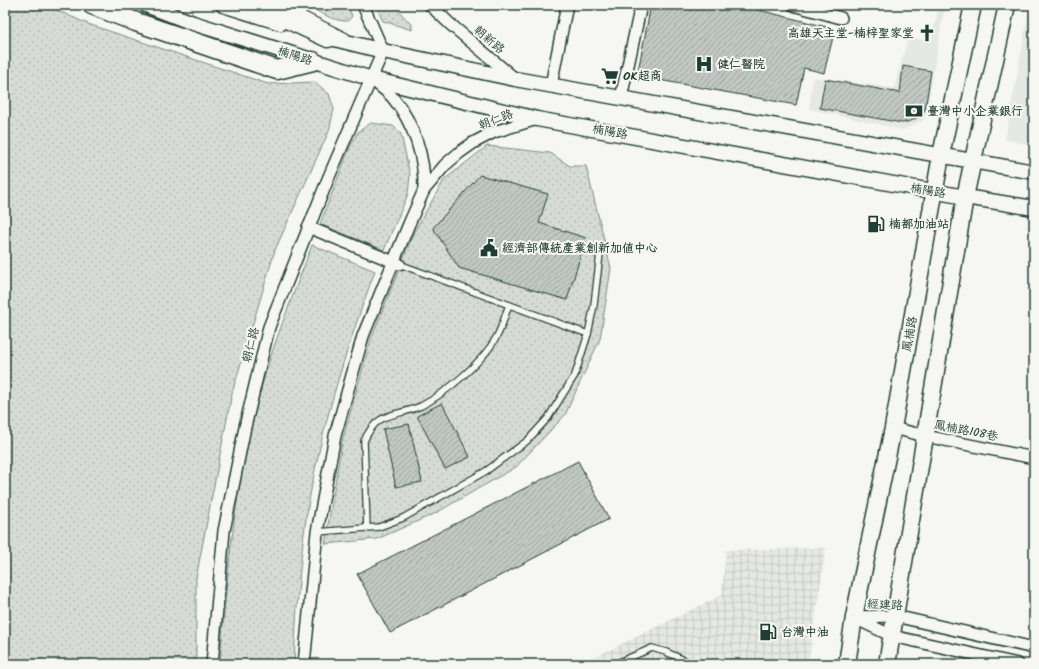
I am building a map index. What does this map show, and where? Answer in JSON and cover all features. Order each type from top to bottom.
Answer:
[{"type":"main road","points":[[92,5],[136,22],[277,70],[313,61]]},
{"type":"main road","points":[[256,5],[328,38]]},
{"type":"main road","name":"鳳楠路","points":[[847,664],[854,617],[893,428],[941,154],[973,5]]},
{"type":"main road","points":[[887,664],[965,197],[1007,5]]},
{"type":"street","name":"楠陽路","points":[[146,5],[193,23],[372,79],[537,119],[935,192],[1034,208]]},
{"type":"street","points":[[363,5],[384,51]]},
{"type":"street","name":"朝新路","points":[[430,5],[515,79]]},
{"type":"street","points":[[551,85],[568,5]]},
{"type":"street","points":[[621,98],[641,5]]},
{"type":"street","points":[[793,5],[841,18]]},
{"type":"street","points":[[228,6],[328,38],[515,79],[941,154],[1034,172]]},
{"type":"street","name":"朝仁路","points":[[212,664],[224,531],[245,428],[269,326],[328,179],[384,51]]},
{"type":"street","points":[[372,79],[393,98],[408,124],[419,148],[425,174],[424,190]]},
{"type":"street","name":"朝仁路","points":[[304,664],[317,532],[335,436],[363,336],[396,263],[424,190],[445,165],[473,143],[494,132],[537,119]]},
{"type":"street","points":[[308,228],[396,263]]},
{"type":"street","name":"鳳楠路108巷","points":[[893,428],[1034,458]]},
{"type":"street","name":"經建路","points":[[854,617],[895,616],[1034,648]]},
{"type":"street","name":"經建路","points":[[854,617],[892,636],[1018,664]]},
{"type":"lane","points":[[284,5],[337,32],[384,51]]},
{"type":"lane","points":[[317,532],[367,528],[379,526],[403,518],[486,471],[527,441],[548,418],[574,375],[588,334],[594,305],[600,254]]},
{"type":"lane","points":[[396,263],[588,334]]},
{"type":"lane","points":[[367,528],[364,441],[369,431],[381,418],[421,405],[457,382],[482,357],[497,337],[509,305]]},
{"type":"lane","points":[[615,664],[652,648],[666,652],[693,664]]},
{"type":"shaded area","points":[[5,5],[45,5],[88,24],[268,84],[315,82],[329,94],[334,109],[329,131],[275,250],[232,393],[196,578],[196,664],[5,664]]},
{"type":"shaded area","points":[[307,5],[347,5],[352,16],[348,21],[338,20]]},
{"type":"shaded area","points":[[375,5],[393,5],[412,25],[412,30],[383,21]]},
{"type":"shaded area","points":[[939,5],[945,5],[925,119],[903,130],[809,109],[813,77],[894,88],[908,38],[931,40]]},
{"type":"shaded area","points":[[1030,5],[1034,5],[1034,145],[1005,140]]},
{"type":"shaded area","points":[[371,123],[393,126],[401,134],[410,175],[408,194],[384,250],[320,224],[350,147],[358,132]]},
{"type":"shaded area","name":"經濟部傳統產業創新加值中心","points":[[487,146],[550,153],[570,166],[586,166],[611,268],[600,339],[565,415],[516,467],[434,514],[377,539],[325,544],[342,442],[371,339],[414,232],[444,180]]},
{"type":"shaded area","points":[[312,245],[375,271],[343,363],[311,487],[300,573],[294,664],[220,664],[234,524],[245,454],[262,385],[273,350]]},
{"type":"shaded area","points":[[826,548],[808,664],[703,664],[681,654],[677,664],[581,664],[722,595],[726,550]]},
{"type":"building","name":"健仁醫院","points":[[651,5],[756,5],[755,9],[835,29],[824,73],[804,68],[796,105],[637,76]]},
{"type":"building","points":[[903,66],[931,71],[925,110],[920,116],[911,121],[902,123],[820,108],[825,79],[900,93]]},
{"type":"building","name":"經濟部傳統產業創新加值中心","points":[[480,175],[548,194],[539,223],[586,238],[567,300],[459,268],[433,228]]},
{"type":"building","points":[[442,403],[470,457],[445,469],[417,416]]},
{"type":"building","points":[[409,424],[422,482],[396,487],[383,429]]},
{"type":"building","points":[[578,461],[609,519],[390,633],[357,574]]},
{"type":"place","name":"高雄天主堂-楠梓聖家堂","points":[[927,33]]},
{"type":"place","name":"健仁醫院","points":[[704,64]]},
{"type":"place","name":"OK超商","points":[[610,76]]},
{"type":"place","name":"臺灣中小企業銀行","points":[[914,111]]},
{"type":"place","name":"楠都加油站","points":[[876,224]]},
{"type":"place","name":"經濟部傳統產業創新加值中心","points":[[489,248]]},
{"type":"place","name":"台灣中油","points":[[768,632]]}]
